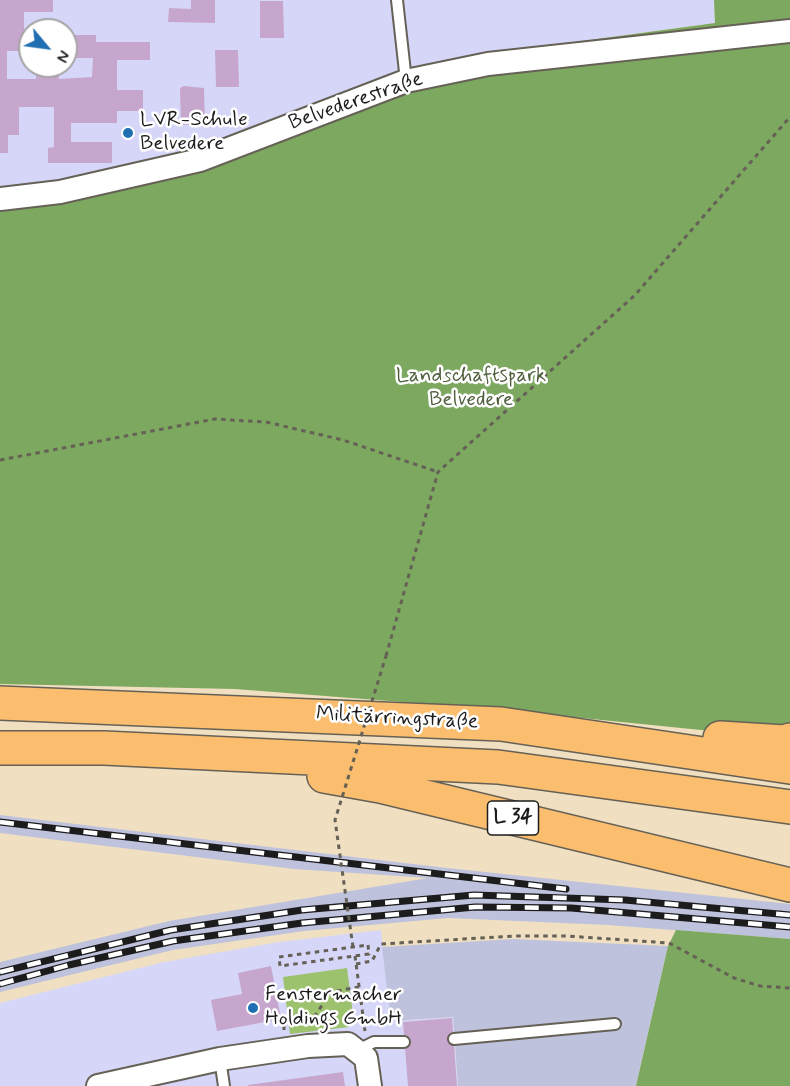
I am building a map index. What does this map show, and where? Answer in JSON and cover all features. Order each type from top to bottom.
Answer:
[{"type":"highway","name":"Militärringstraße","points":[[0,703],[501,724],[790,767]]},
{"type":"highway","points":[[501,724],[772,741],[790,740]]},
{"type":"highway","name":"Militärringstraße","points":[[0,748],[105,748],[498,767],[790,807]]},
{"type":"highway","name":"L 34","points":[[235,754],[313,775],[380,786],[790,885]]},
{"type":"street","name":"Belvederestraße","points":[[0,199],[60,192],[200,159],[406,81],[488,64],[790,31]]},
{"type":"street","points":[[112,1084],[220,1059],[308,1046],[348,1044],[366,1058],[370,1086]]},
{"type":"lane","points":[[397,0],[406,81]]},
{"type":"lane","points":[[454,1039],[615,1024]]},
{"type":"lane","points":[[358,1050],[374,1042],[404,1042]]},
{"type":"lane","points":[[220,1059],[224,1086]]},
{"type":"path","points":[[354,947],[335,820],[386,657],[438,472],[635,295],[790,117]]},
{"type":"path","points":[[0,460],[215,419],[266,422],[332,437],[438,472]]},
{"type":"path","points":[[356,964],[372,961],[381,944],[514,936],[567,936],[669,943],[734,978],[760,986],[790,988]]},
{"type":"path","points":[[368,945],[369,954],[355,956],[280,966],[279,957],[368,945]]},
{"type":"path","points":[[355,956],[365,1035],[358,1050]]},
{"type":"path","points":[[290,1025],[314,1017],[331,993],[359,987]]},
{"type":"shaded area","name":"LVR-Schule Belvedere","points":[[0,0],[714,0],[715,23],[486,54],[113,189],[0,202]]},
{"type":"shaded area","points":[[0,815],[447,868],[790,904],[790,939],[608,925],[448,918],[304,931],[173,950],[0,992],[0,962],[169,921],[428,878],[294,869],[0,833]]},
{"type":"shaded area","points":[[381,930],[391,1021],[453,1017],[458,1086],[0,1086],[0,1003],[164,962],[279,942]]},
{"type":"shaded area","points":[[513,939],[668,946],[636,1086],[458,1086],[453,1017],[391,1021],[382,947]]},
{"type":"green space","name":"Landschaftspark Belvedere","points":[[714,0],[790,0],[790,739],[493,709],[235,689],[0,684],[0,202],[113,189],[486,54],[715,23]]},
{"type":"green space","points":[[676,930],[790,939],[790,1086],[636,1086],[668,946]]},
{"type":"green space","points":[[347,968],[353,1015],[349,1027],[290,1034],[283,977]]},
{"type":"building","points":[[0,0],[53,0],[53,12],[24,12],[24,18],[18,18],[18,51],[7,51],[7,79],[92,77],[93,58],[78,58],[78,35],[96,35],[96,42],[150,42],[150,60],[117,60],[117,90],[143,90],[143,111],[117,111],[117,123],[71,123],[71,142],[112,142],[112,163],[48,163],[48,148],[54,147],[54,107],[19,107],[19,135],[8,135],[8,153],[0,153]]},
{"type":"building","points":[[191,0],[215,0],[215,23],[168,22],[169,8],[191,9]]},
{"type":"building","points":[[260,1],[283,1],[284,38],[260,38]]},
{"type":"building","points":[[215,50],[238,50],[239,87],[216,87]]},
{"type":"building","points":[[184,86],[204,88],[205,124],[181,125],[180,88]]},
{"type":"building","points":[[271,966],[281,1019],[217,1031],[211,1000],[242,994],[238,973]]},
{"type":"building","points":[[452,1018],[457,1086],[408,1086],[403,1022]]},
{"type":"building","points":[[343,1072],[345,1086],[248,1086],[248,1085]]},
{"type":"railway","points":[[0,822],[566,889]]},
{"type":"railway","points":[[0,972],[171,930],[302,910],[474,895],[625,900],[790,915]]},
{"type":"railway","points":[[0,984],[173,941],[302,923],[475,907],[571,908],[790,927]]},
{"type":"place","name":"LVR-Schule Belvedere","points":[[128,133]]},
{"type":"place","name":"Fenstermacher Holdings GmbH","points":[[253,1008]]}]
